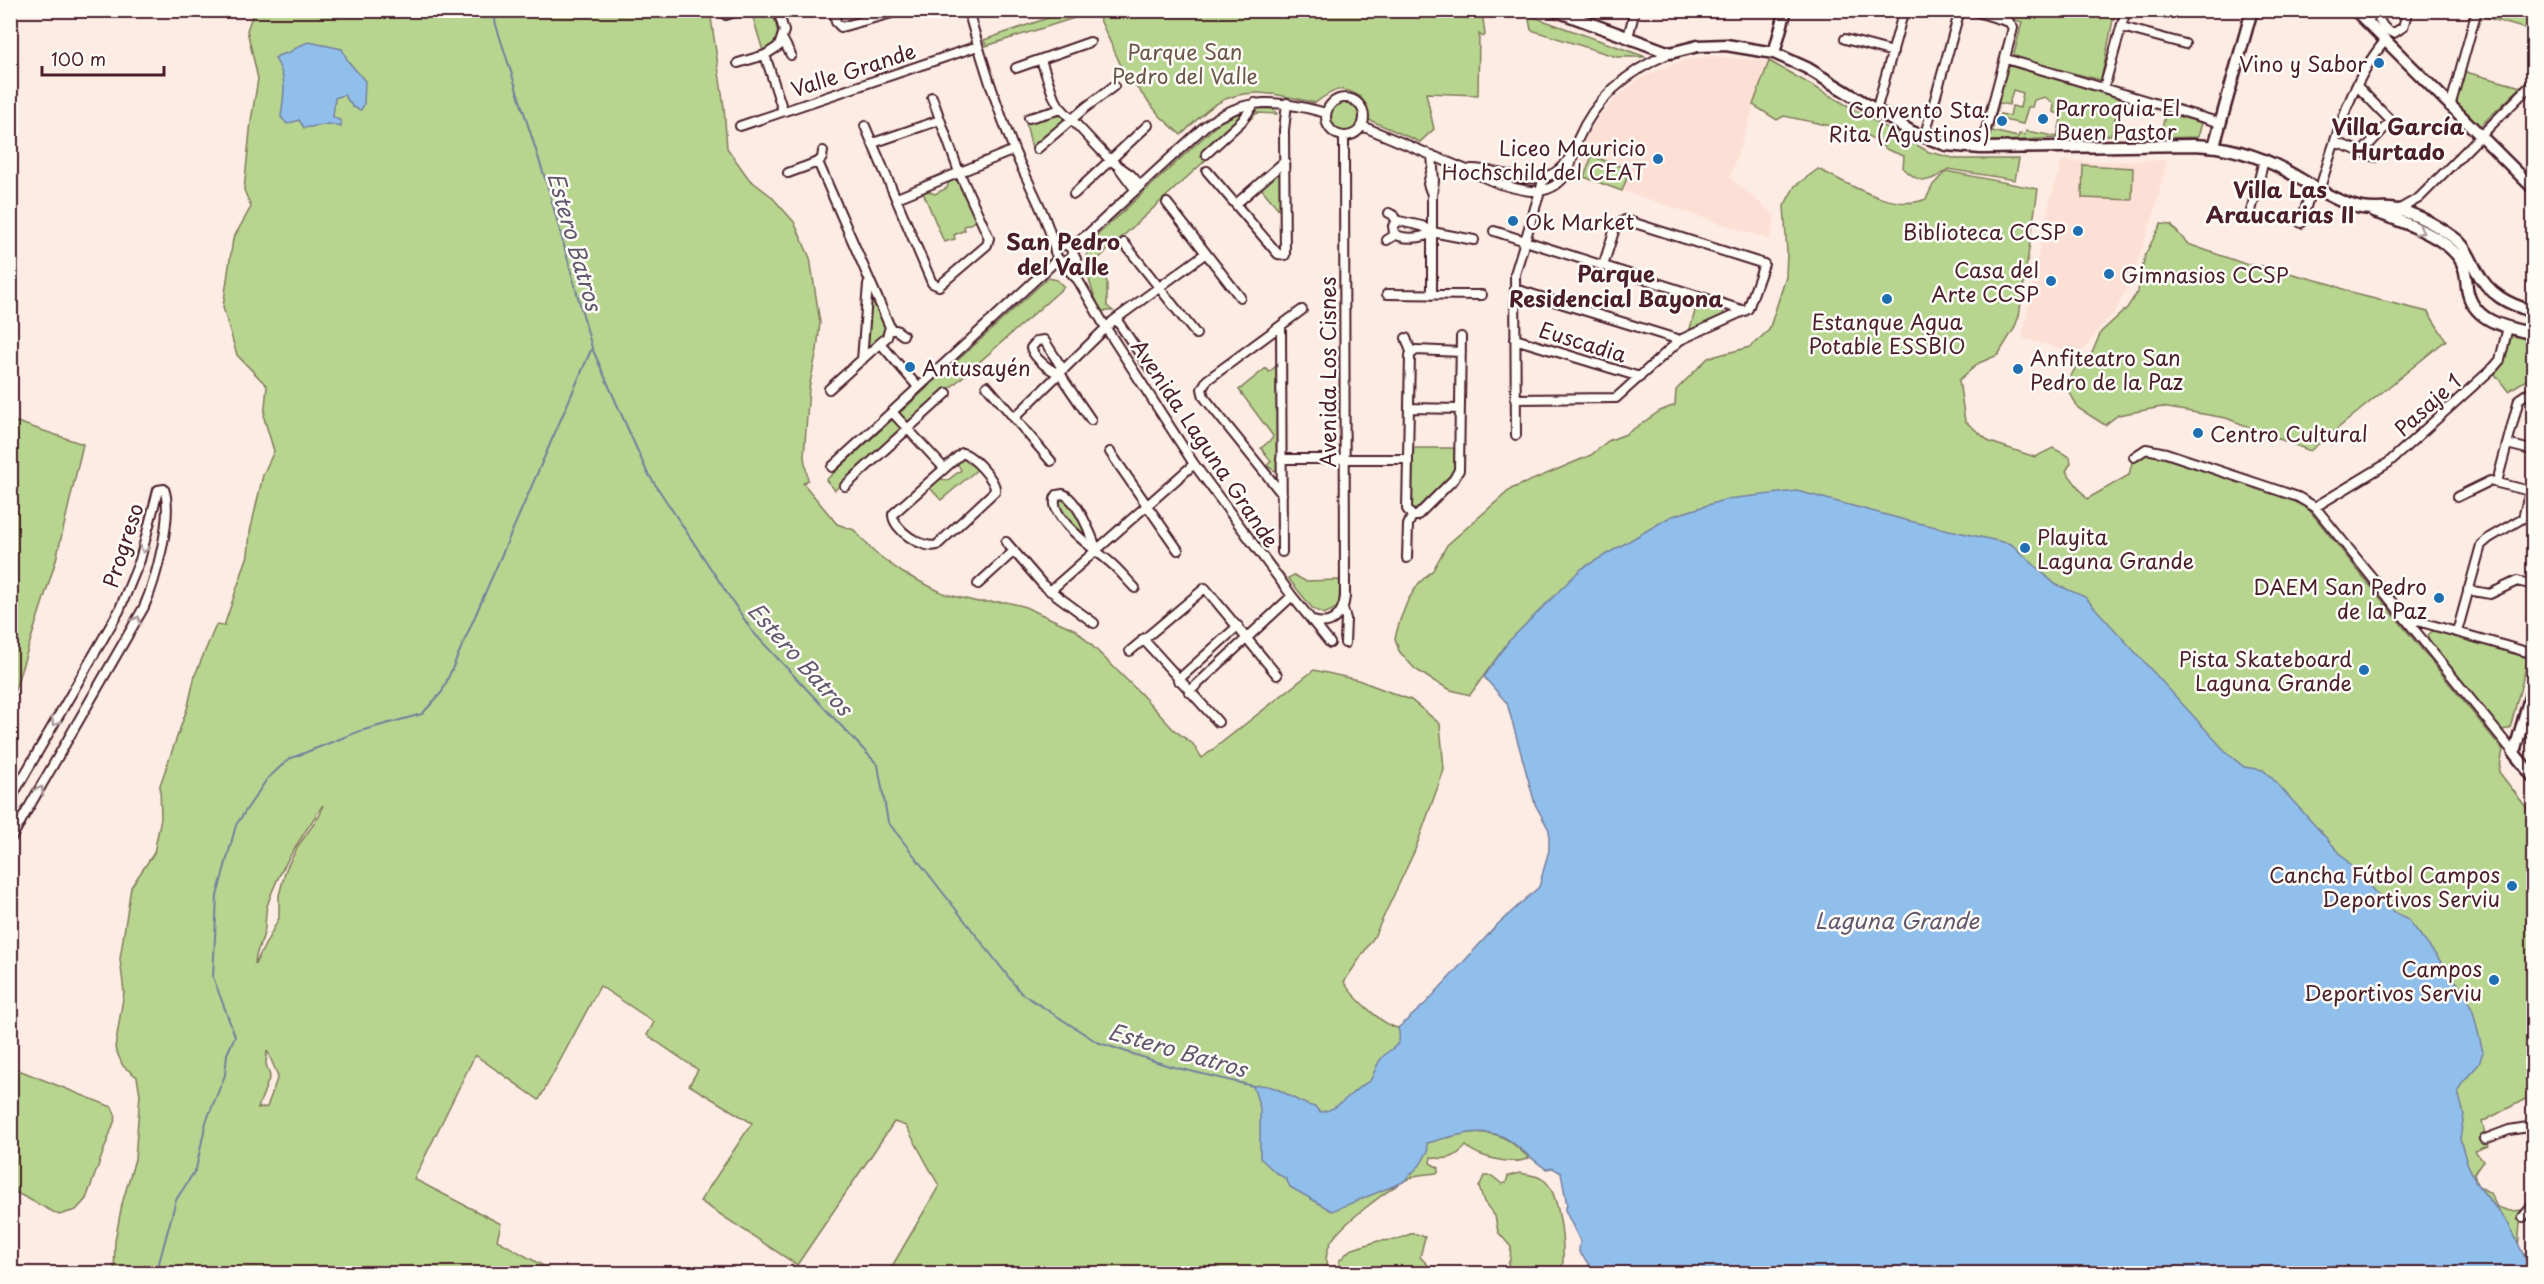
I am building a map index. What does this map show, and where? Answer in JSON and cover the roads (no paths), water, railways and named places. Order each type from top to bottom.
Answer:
[{"type":"main road","points":[[1554,10],[1574,14],[1670,52],[1698,46],[1726,45],[1774,53],[1807,68],[1924,138],[1956,147],[2214,146],[2264,160],[2316,189],[2411,226],[2453,250],[2463,264],[2469,297],[2475,308],[2488,320],[2534,334]]},
{"type":"main road","points":[[1774,53],[1786,10]]},
{"type":"main road","points":[[2214,146],[2252,10]]},
{"type":"main road","points":[[2355,10],[2534,189]]},
{"type":"main road","points":[[2366,210],[2397,210],[2424,220],[2453,237],[2465,249],[2488,288],[2501,300],[2534,312]]},
{"type":"main road","points":[[2508,327],[2515,307]]},
{"type":"main road","points":[[2534,683],[2514,753],[2534,778]]},
{"type":"street","points":[[726,15],[740,10]]},
{"type":"street","points":[[778,10],[783,27],[783,40],[791,55]]},
{"type":"street","points":[[834,10],[837,24],[841,27],[903,10]]},
{"type":"street","points":[[968,10],[1014,150],[1051,232],[1057,257],[1078,280]]},
{"type":"street","points":[[1628,37],[1635,10]]},
{"type":"street","points":[[1876,111],[1904,10]]},
{"type":"street","points":[[1924,138],[1960,10]]},
{"type":"street","points":[[1971,10],[2006,21],[2012,25],[2013,33],[1981,148]]},
{"type":"street","points":[[2104,88],[2124,16],[2117,10]]},
{"type":"street","points":[[2450,107],[2477,10]]},
{"type":"street","points":[[2524,10],[2534,13]]},
{"type":"street","points":[[2368,24],[2376,11]]},
{"type":"street","points":[[2376,11],[2382,26],[2394,33],[2403,27],[2407,11]]},
{"type":"street","points":[[2122,27],[2185,44]]},
{"type":"street","points":[[1845,39],[1893,52]]},
{"type":"street","points":[[738,63],[777,49],[783,40]]},
{"type":"street","points":[[2301,223],[2366,66],[2385,41]]},
{"type":"street","points":[[1016,68],[1090,42]]},
{"type":"street","name":"Valle Grande","points":[[740,126],[978,46]]},
{"type":"street","points":[[1362,126],[1508,186],[1523,190],[1541,190],[1553,187],[1564,177],[1586,123],[1609,92],[1644,66],[1670,52]]},
{"type":"street","points":[[765,55],[783,111]]},
{"type":"street","points":[[2006,59],[2221,123]]},
{"type":"street","points":[[1041,60],[1053,95],[1062,109],[1110,160],[1131,175],[1137,187]]},
{"type":"street","points":[[2397,210],[2418,198],[2534,82]]},
{"type":"street","points":[[1037,148],[1114,86]]},
{"type":"street","points":[[2358,86],[2391,122],[2362,152]]},
{"type":"street","points":[[865,126],[932,283],[939,286],[989,241],[959,172],[932,97]]},
{"type":"street","points":[[1352,100],[1363,111],[1362,126],[1352,135],[1344,136],[1331,130],[1326,113],[1334,101],[1352,100]]},
{"type":"street","points":[[1206,154],[1242,122],[1255,103]]},
{"type":"street","points":[[1069,247],[1215,118],[1255,103],[1285,103],[1326,113]]},
{"type":"street","points":[[1207,171],[1278,254],[1285,255],[1285,161],[1284,130],[1281,121],[1285,103]]},
{"type":"street","points":[[1029,118],[1062,109]]},
{"type":"street","points":[[873,143],[940,120]]},
{"type":"street","points":[[1074,194],[1148,125]]},
{"type":"street","name":"Avenida Los Cisnes","points":[[1343,609],[1346,597],[1344,136]]},
{"type":"street","points":[[2335,142],[2375,157]]},
{"type":"street","points":[[897,198],[1014,150]]},
{"type":"street","points":[[788,172],[818,162],[822,158],[823,151]]},
{"type":"street","points":[[1467,169],[1510,176],[1544,178],[1560,171],[1574,151]]},
{"type":"street","points":[[1432,154],[1432,169],[1428,181],[1432,195],[1432,295]]},
{"type":"street","points":[[2251,211],[2264,160]]},
{"type":"street","points":[[1236,204],[1285,161]]},
{"type":"street","points":[[818,162],[890,330],[887,337],[829,389]]},
{"type":"street","points":[[1508,186],[1510,176]]},
{"type":"street","points":[[1516,435],[1515,289],[1517,266],[1544,178]]},
{"type":"street","points":[[1167,203],[1240,297]]},
{"type":"street","points":[[1389,213],[1397,222]]},
{"type":"street","points":[[1515,399],[1612,399],[1620,396],[1680,340],[1745,311],[1751,304],[1764,264],[1625,220],[1616,225],[1603,266]]},
{"type":"street","points":[[1395,235],[1393,226],[1397,222],[1406,221],[1432,232],[1474,240]]},
{"type":"street","points":[[1494,231],[1745,311]]},
{"type":"street","points":[[1051,232],[1069,247],[1077,262],[1078,280]]},
{"type":"street","points":[[1387,240],[1395,235],[1422,237],[1432,232]]},
{"type":"street","points":[[1124,243],[1196,334]]},
{"type":"street","points":[[832,467],[1057,257],[1060,245],[1069,247]]},
{"type":"street","points":[[1057,257],[1067,260],[1071,256],[1069,247]]},
{"type":"street","points":[[1014,418],[1116,319],[1206,253]]},
{"type":"street","points":[[862,360],[868,280]]},
{"type":"street","name":"Avenida Laguna Grande","points":[[1078,280],[1106,328],[1194,464],[1292,596],[1330,643]]},
{"type":"street","points":[[1515,289],[1680,340]]},
{"type":"street","points":[[1387,294],[1482,295]]},
{"type":"street","points":[[1282,494],[1204,397],[1202,389],[1207,380],[1302,310]]},
{"type":"street","name":"Avenida Laguna Grande","points":[[1116,319],[1151,370]]},
{"type":"street","points":[[1281,326],[1282,552]]},
{"type":"street","name":"Pasaje 1","points":[[2315,507],[2388,463],[2494,367],[2500,360],[2508,327]]},
{"type":"street","points":[[890,330],[896,330],[903,335]]},
{"type":"street","points":[[1406,338],[1411,352],[1407,512],[1412,516],[1417,516],[1458,473],[1461,337]]},
{"type":"street","points":[[1061,374],[1048,368],[1033,352],[1031,348],[1037,341],[1041,339],[1046,342],[1060,365],[1061,374],[1091,420]]},
{"type":"street","name":"Euscadia","points":[[1515,339],[1640,377]]},
{"type":"street","points":[[880,343],[918,387]]},
{"type":"street","points":[[1411,352],[1416,350],[1461,352]]},
{"type":"street","points":[[987,386],[1052,461]]},
{"type":"street","points":[[2497,482],[2519,399],[2534,388]]},
{"type":"street","points":[[845,486],[946,393]]},
{"type":"street","points":[[1409,408],[1460,408]]},
{"type":"street","points":[[891,412],[944,468]]},
{"type":"street","points":[[2507,444],[2527,449],[2534,447]]},
{"type":"street","points":[[2134,457],[2146,448],[2166,453],[2298,497],[2315,507],[2514,753]]},
{"type":"street","points":[[1110,452],[1178,550]]},
{"type":"street","points":[[960,454],[967,454],[996,488],[994,493],[937,545],[928,547],[901,529],[894,521],[893,514],[944,468],[960,454]]},
{"type":"street","points":[[1281,459],[1408,459]]},
{"type":"street","points":[[1050,591],[1194,464]]},
{"type":"street","points":[[1268,477],[1276,476],[1281,470]]},
{"type":"street","points":[[2457,497],[2485,482],[2497,482],[2532,492],[2523,518],[2488,538],[2481,545],[2457,632]]},
{"type":"street","name":"Progreso","points":[[10,800],[119,611],[140,560],[158,490],[164,489],[162,549],[154,582],[144,607],[10,840]]},
{"type":"street","points":[[1097,550],[1071,498],[1064,494],[1057,495],[1054,508],[1078,536],[1097,550],[1134,588]]},
{"type":"street","points":[[1407,558],[1407,530],[1412,516]]},
{"type":"street","points":[[1006,542],[1050,591],[1094,623]]},
{"type":"street","points":[[978,584],[1014,551]]},
{"type":"street","points":[[2468,590],[2490,594],[2517,581],[2534,585]]},
{"type":"street","points":[[1130,651],[1204,588],[1209,590],[1277,675]]},
{"type":"street","points":[[1190,692],[1292,596]]},
{"type":"street","points":[[1313,621],[1320,623],[1331,621],[1343,609]]},
{"type":"street","points":[[1343,609],[1346,619],[1345,643]]},
{"type":"street","points":[[2405,618],[2534,654]]},
{"type":"street","points":[[1178,680],[1238,626]]},
{"type":"street","points":[[1143,639],[1218,722]]},
{"type":"street","points":[[2485,1139],[2509,1130],[2534,1126]]},
{"type":"street","points":[[2523,1217],[2534,1204]]},
{"type":"water","points":[[309,42],[342,49],[348,61],[365,81],[364,104],[361,110],[353,107],[344,95],[335,98],[333,117],[341,121],[341,127],[329,124],[304,128],[299,120],[287,124],[281,117],[283,80],[275,58]]},
{"type":"water","name":"Laguna Grande","points":[[1797,491],[1905,520],[2011,544],[2055,584],[2085,597],[2227,753],[2244,767],[2263,770],[2273,779],[2392,911],[2408,919],[2464,992],[2473,1012],[2483,1052],[2479,1064],[2458,1091],[2464,1115],[2460,1139],[2476,1183],[2509,1224],[2532,1273],[1588,1273],[1589,1264],[1579,1252],[1580,1241],[1565,1210],[1567,1205],[1561,1173],[1553,1168],[1546,1169],[1500,1135],[1468,1133],[1427,1143],[1428,1151],[1420,1165],[1403,1182],[1332,1211],[1290,1187],[1286,1179],[1260,1158],[1260,1108],[1253,1086],[1262,1085],[1278,1089],[1315,1107],[1320,1112],[1340,1104],[1370,1081],[1381,1059],[1398,1044],[1398,1028],[1426,1003],[1498,924],[1539,887],[1549,850],[1549,830],[1535,804],[1507,703],[1484,677],[1508,642],[1581,569],[1670,517],[1727,499]]},
{"type":"waterway","name":"Estero Batros","points":[[493,10],[549,191],[592,348],[647,472],[752,631],[878,765],[888,822],[1021,993],[1097,1042],[1169,1066],[1253,1086]]},
{"type":"waterway","points":[[160,1274],[159,1263],[176,1200],[196,1169],[206,1122],[225,1075],[227,1054],[235,1036],[213,977],[217,896],[236,825],[267,779],[289,759],[360,731],[422,714],[442,692],[591,350]]},
{"type":"place","name":"Vino y Sabor","points":[[2379,63]]},
{"type":"place","name":"Parroquia El Buen Pastor","points":[[2043,119]]},
{"type":"place","name":"Convento Sta. Rita (Agustinos)","points":[[2002,121]]},
{"type":"place","name":"Liceo Mauricio Hochschild del CEAT","points":[[1658,159]]},
{"type":"place","name":"Ok Market","points":[[1513,221]]},
{"type":"place","name":"Biblioteca CCSP","points":[[2078,231]]},
{"type":"place","name":"Gimnasios CCSP","points":[[2109,274]]},
{"type":"place","name":"Casa del Arte CCSP","points":[[2051,281]]},
{"type":"place","name":"Estanque Agua Potable ESSBIO","points":[[1887,299]]},
{"type":"place","name":"Antusayén","points":[[910,367]]},
{"type":"place","name":"Anfiteatro San Pedro de la Paz","points":[[2018,369]]},
{"type":"place","name":"Centro Cultural","points":[[2198,433]]},
{"type":"place","name":"Playita Laguna Grande","points":[[2025,548]]},
{"type":"place","name":"DAEM San Pedro de la Paz","points":[[2439,598]]},
{"type":"place","name":"Pista Skateboard Laguna Grande","points":[[2364,670]]},
{"type":"place","name":"Cancha Fútbol Campos Deportivos Serviu","points":[[2512,886]]},
{"type":"place","name":"Campos Deportivos Serviu","points":[[2494,980]]},
{"type":"district","name":"Villa García Hurtado","points":[[2398,138]]},
{"type":"district","name":"Villa Las Araucarias II","points":[[2280,200]]},
{"type":"district","name":"San Pedro del Valle","points":[[1063,252]]},
{"type":"district","name":"Parque Residencial Bayona","points":[[1616,284]]},
{"type":"park label","name":"Parque San Pedro del Valle","points":[[1185,63]]}]
